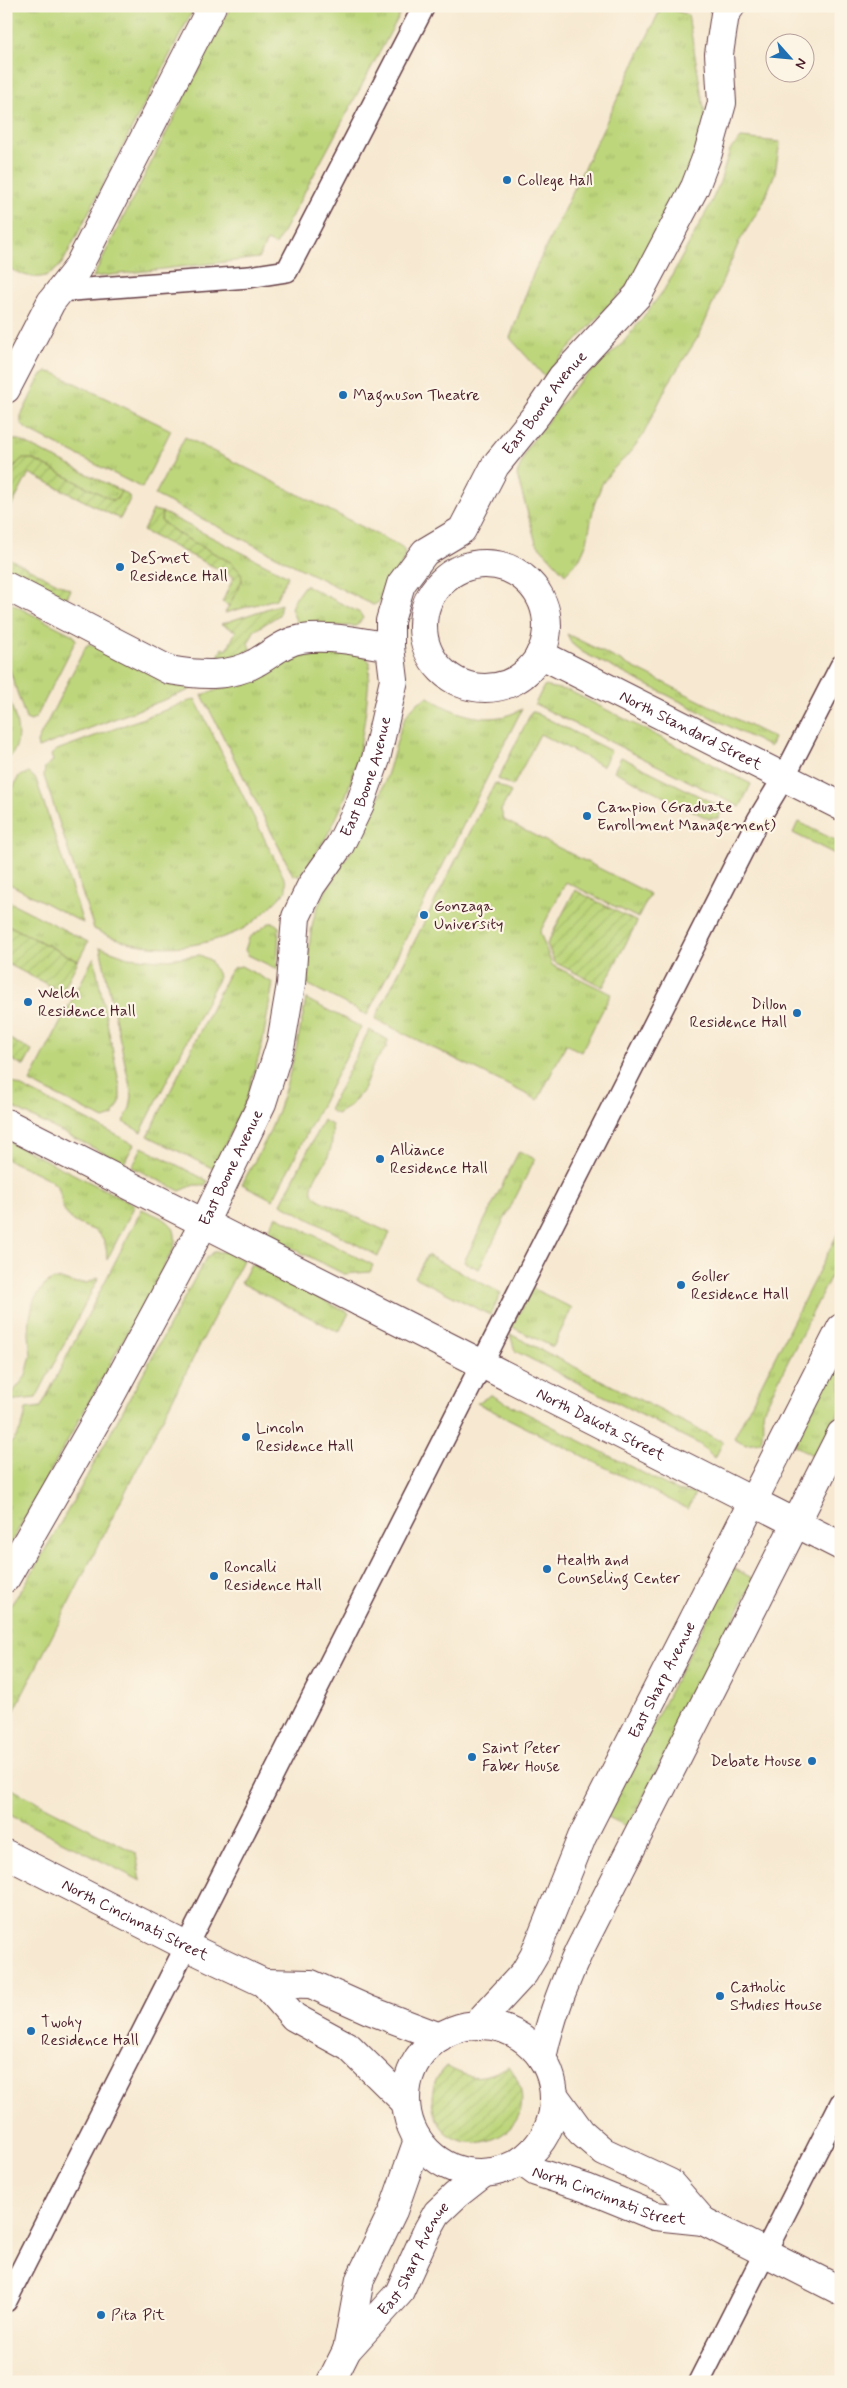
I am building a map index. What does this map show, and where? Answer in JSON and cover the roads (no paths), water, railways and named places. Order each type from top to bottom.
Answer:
[{"type":"street","points":[[6,389],[51,302],[77,269],[212,6]]},
{"type":"street","name":"East Boone Avenue","points":[[6,1578],[111,1395],[204,1224],[262,1103],[281,1043],[291,984],[296,917],[302,903],[340,845],[360,804],[376,759],[394,680],[390,647],[390,621],[401,584],[425,552],[462,530],[495,466],[562,377],[638,295],[662,253],[695,187],[722,103],[719,54],[725,14],[731,6]]},
{"type":"street","points":[[486,564],[507,567],[525,578],[538,594],[546,614],[547,634],[540,654],[528,670],[512,682],[493,688],[473,687],[454,680],[439,667],[426,644],[423,631],[424,611],[433,592],[447,577],[466,567],[486,564]]},
{"type":"street","points":[[6,586],[169,670],[197,675],[236,672],[255,663],[282,644],[301,639],[332,638],[390,647]]},
{"type":"street","name":"North Standard Street","points":[[540,654],[841,806]]},
{"type":"street","name":"North Dakota Street","points":[[6,1123],[841,1546]]},
{"type":"street","name":"East Sharp Avenue","points":[[476,2025],[524,1973],[534,1956],[582,1838],[841,1328]]},
{"type":"street","points":[[542,2058],[549,2025],[560,1992],[580,1949],[841,1434]]},
{"type":"street","name":"North Cincinnati Street","points":[[6,1854],[186,1946],[264,1983],[294,2017],[348,2047],[406,2103]]},
{"type":"street","name":"North Cincinnati Street","points":[[264,1983],[311,1984],[440,2037]]},
{"type":"street","points":[[476,2025],[496,2026],[514,2033],[529,2044],[542,2058],[551,2076],[554,2095],[553,2114],[546,2132],[535,2148],[521,2161],[503,2170],[484,2173],[465,2172],[446,2165],[430,2154],[418,2140],[410,2122],[406,2103],[408,2084],[414,2066],[425,2050],[440,2037],[457,2029],[476,2025]]},
{"type":"street","name":"North Cincinnati Street","points":[[554,2095],[581,2132],[604,2152],[670,2183],[703,2221]]},
{"type":"street","name":"East Sharp Avenue","points":[[347,2350],[360,2279],[394,2211],[418,2140]]},
{"type":"street","name":"North Cincinnati Street","points":[[521,2161],[536,2172],[586,2188],[655,2216],[703,2221],[841,2291]]},
{"type":"street","name":"East Sharp Avenue","points":[[331,2382],[347,2350],[399,2293],[428,2228],[437,2213],[484,2173]]},
{"type":"lane","points":[[59,291],[249,277],[287,271],[424,6]]},
{"type":"lane","points":[[6,2301],[753,828],[784,777],[841,666]]},
{"type":"lane","points":[[698,2382],[841,2103]]},
{"type":"place","name":"College Hall","points":[[507,180]]},
{"type":"place","name":"Magnuson Theatre","points":[[343,395]]},
{"type":"place","name":"DeSmet Residence Hall","points":[[120,567]]},
{"type":"place","name":"Campion (Graduate Enrollment Management)","points":[[587,816]]},
{"type":"place","name":"Gonzaga University","points":[[424,915]]},
{"type":"place","name":"Welch Residence Hall","points":[[28,1002]]},
{"type":"place","name":"Dillon Residence Hall","points":[[797,1013]]},
{"type":"place","name":"Alliance Residence Hall","points":[[380,1159]]},
{"type":"place","name":"Goller Residence Hall","points":[[681,1285]]},
{"type":"place","name":"Lincoln Residence Hall","points":[[246,1437]]},
{"type":"place","name":"Health and Counseling Center","points":[[547,1569]]},
{"type":"place","name":"Roncalli Residence Hall","points":[[214,1576]]},
{"type":"place","name":"Saint Peter Faber House","points":[[472,1757]]},
{"type":"place","name":"Debate House","points":[[812,1761]]},
{"type":"place","name":"Catholic Studies House","points":[[720,1996]]},
{"type":"place","name":"Twohy Residence Hall","points":[[31,2031]]},
{"type":"place","name":"Pita Pit","points":[[101,2315]]}]
